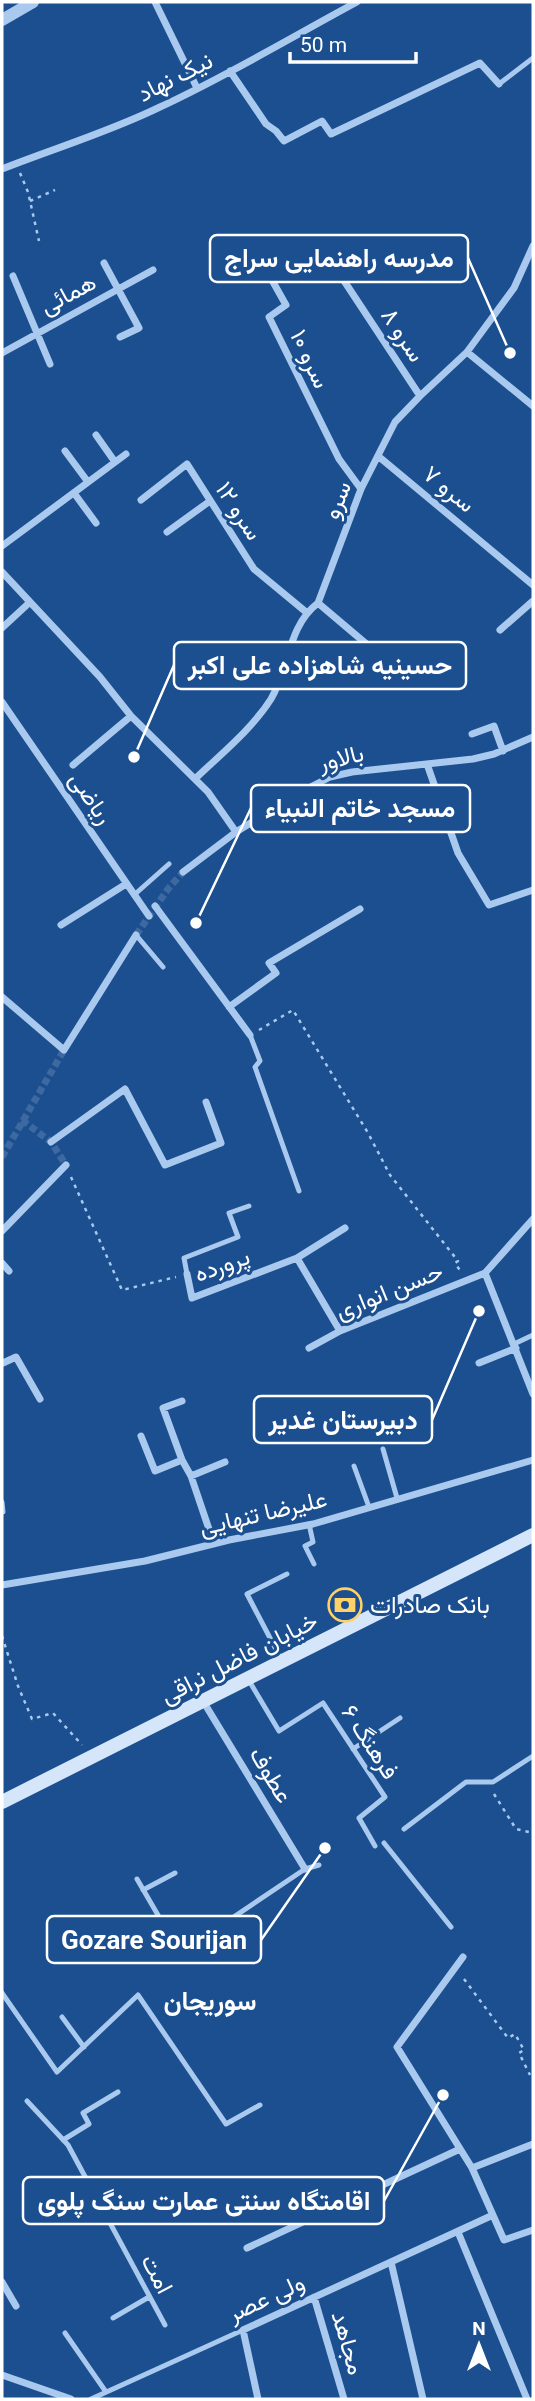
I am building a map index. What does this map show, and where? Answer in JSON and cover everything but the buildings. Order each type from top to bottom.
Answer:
[{"type":"main road","name":"خیابان فاضل نراقی","points":[[2,1802],[533,1535]]},
{"type":"street","points":[[2,20],[33,2]]},
{"type":"street","points":[[155,2],[197,88]]},
{"type":"street","name":"نیک نهاد","points":[[2,169],[70,142],[97,135],[162,107],[357,2]]},
{"type":"street","points":[[230,71],[266,124],[284,141],[322,121],[331,134],[480,63],[499,84]]},
{"type":"street","name":"سرو","points":[[318,603],[361,489],[396,422],[467,352],[530,267],[533,246]]},
{"type":"street","name":"سرو ۱۰","points":[[255,250],[286,305],[269,317],[339,459],[361,489]]},
{"type":"street","name":"سرو ۸","points":[[331,261],[420,396]]},
{"type":"street","points":[[104,262],[139,328],[120,337]]},
{"type":"street","name":"همائی","points":[[2,353],[153,270]]},
{"type":"street","points":[[13,276],[50,364]]},
{"type":"street","points":[[467,352],[533,406]]},
{"type":"street","points":[[96,435],[115,462]]},
{"type":"street","points":[[65,451],[88,482]]},
{"type":"street","points":[[2,546],[126,454]]},
{"type":"street","name":"سرو ۷","points":[[378,456],[533,585]]},
{"type":"street","name":"سرو ۱۲","points":[[141,500],[187,464],[254,569],[306,612]]},
{"type":"street","points":[[74,492],[96,523]]},
{"type":"street","points":[[167,532],[210,501]]},
{"type":"street","points":[[2,572],[100,677],[131,716],[196,778],[220,806],[236,832]]},
{"type":"street","points":[[500,630],[533,601]]},
{"type":"street","points":[[2,628],[29,603]]},
{"type":"street","points":[[196,778],[242,734],[270,699],[295,633],[306,612],[318,603],[370,647]]},
{"type":"street","name":"ریاضی","points":[[2,702],[149,916]]},
{"type":"street","points":[[73,765],[131,716]]},
{"type":"street","points":[[472,734],[494,726],[503,751]]},
{"type":"street","name":"بالاور","points":[[183,872],[236,832],[330,777],[352,772],[473,759],[503,751],[533,737]]},
{"type":"street","points":[[427,764],[458,853],[489,905],[532,892]]},
{"type":"street","points":[[61,925],[126,884]]},
{"type":"street","points":[[155,906],[250,1035]]},
{"type":"street","points":[[229,1007],[276,973],[270,963],[360,909]]},
{"type":"street","points":[[2,997],[64,1050],[136,935]]},
{"type":"street","points":[[51,1142],[125,1089],[165,1165],[220,1143],[206,1102]]},
{"type":"street","points":[[2,1231],[66,1165]]},
{"type":"street","points":[[533,1219],[485,1273],[533,1394]]},
{"type":"street","name":"پرورده","points":[[187,1274],[192,1298],[297,1258],[345,1228]]},
{"type":"street","points":[[297,1258],[340,1331]]},
{"type":"street","points":[[2,1263],[9,1271]]},
{"type":"street","name":"حسن انواری","points":[[309,1348],[340,1331],[485,1273]]},
{"type":"street","points":[[479,1363],[515,1346]]},
{"type":"street","points":[[2,1362],[16,1357],[40,1399]]},
{"type":"street","points":[[182,1401],[163,1408],[182,1460],[191,1476],[214,1544]]},
{"type":"street","points":[[141,1436],[155,1471],[182,1460]]},
{"type":"street","points":[[531,1460],[533,1471]]},
{"type":"street","name":"علیرضا تنهایی","points":[[2,1585],[145,1561],[309,1524],[531,1460]]},
{"type":"street","points":[[191,1476],[225,1462]]},
{"type":"street","name":"عطوف","points":[[203,1701],[305,1869]]},
{"type":"street","points":[[463,1957],[397,2047],[472,2168],[504,2241],[533,2230]]},
{"type":"street","points":[[472,2168],[533,2144]]},
{"type":"street","points":[[247,2248],[460,2149]]},
{"type":"street","name":"ولی عصر","points":[[243,2330],[493,2215]]},
{"type":"street","points":[[458,2232],[527,2399]]},
{"type":"street","points":[[391,2262],[424,2399]]},
{"type":"street","points":[[2,2282],[16,2306]]},
{"type":"street","name":"مجاهد","points":[[314,2297],[344,2399]]},
{"type":"street","points":[[243,2330],[258,2399]]},
{"type":"street","points":[[2,2375],[71,2399]]},
{"type":"lane","points":[[499,84],[533,58]]},
{"type":"lane","points":[[135,895],[169,864]]},
{"type":"lane","points":[[136,935],[163,967]]},
{"type":"lane","points":[[250,1035],[260,1061],[255,1067],[299,1191]]},
{"type":"lane","points":[[187,1274],[184,1258],[238,1237],[229,1213],[249,1206]]},
{"type":"lane","points":[[515,1346],[533,1335]]},
{"type":"lane","points":[[383,1449],[397,1499]]},
{"type":"lane","points":[[354,1466],[369,1507]]},
{"type":"lane","points":[[2,1502],[3,1511]]},
{"type":"lane","points":[[309,1524],[313,1542],[305,1546],[314,1564]]},
{"type":"lane","points":[[282,1661],[247,1594],[287,1574]]},
{"type":"lane","name":"فرهنگ ۶","points":[[248,1679],[279,1731],[323,1703],[384,1797],[359,1818],[375,1846]]},
{"type":"lane","points":[[353,1749],[400,1718]]},
{"type":"lane","points":[[404,1829],[466,1782],[493,1782],[533,1756]]},
{"type":"lane","points":[[384,1843],[451,1927]]},
{"type":"lane","points":[[136,1879],[180,1953],[305,1869],[319,1866]]},
{"type":"lane","points":[[143,1890],[175,1873]]},
{"type":"lane","points":[[2,1993],[57,2072],[138,1995],[226,2124],[260,2105]]},
{"type":"lane","points":[[62,2017],[84,2047]]},
{"type":"lane","points":[[63,2140],[89,2124],[83,2113],[118,2092]]},
{"type":"lane","name":"امت","points":[[27,2101],[63,2140],[79,2163],[165,2325]]},
{"type":"lane","points":[[113,2318],[149,2297]]},
{"type":"lane","name":"ولی عصر","points":[[91,2399],[243,2330]]},
{"type":"lane","points":[[65,2333],[106,2392]]},
{"type":"path","points":[[17,163],[30,201],[39,241]]},
{"type":"path","points":[[30,201],[55,190]]},
{"type":"path","points":[[250,1035],[293,1010],[368,1133],[390,1175],[458,1261],[455,1263],[466,1281]]},
{"type":"path","name":"پرورده","points":[[66,1165],[121,1290],[187,1274]]},
{"type":"path","points":[[2,1636],[32,1719],[53,1713],[92,1757]]},
{"type":"path","points":[[487,1782],[516,1829],[533,1833]]},
{"type":"path","points":[[455,1968],[508,2038],[515,2034],[524,2050],[519,2053],[530,2074]]},
{"type":"tunnel","points":[[136,935],[183,872]]},
{"type":"tunnel","points":[[2,1157],[64,1050]]},
{"type":"tunnel","points":[[22,1120],[51,1142],[66,1165]]},
{"type":"place","name":"مدرسه راهنمایی سراج","points":[[510,353]]},
{"type":"place","name":"حسینیه شاهزاده علی اکبر","points":[[134,757]]},
{"type":"place","name":"مسجد خاتم النبیاء","points":[[196,923]]},
{"type":"place","name":"دبیرستان غدیر","points":[[479,1311]]},
{"type":"place","name":"بانک صادرات","points":[[345,1605]]},
{"type":"place","name":"Gozare Sourijan","points":[[325,1848]]},
{"type":"place","name":"اقامتگاه سنتی عمارت سنگ پلوی","points":[[443,2095]]},
{"type":"district","name":"سوریجان","points":[[210,2001]]}]
